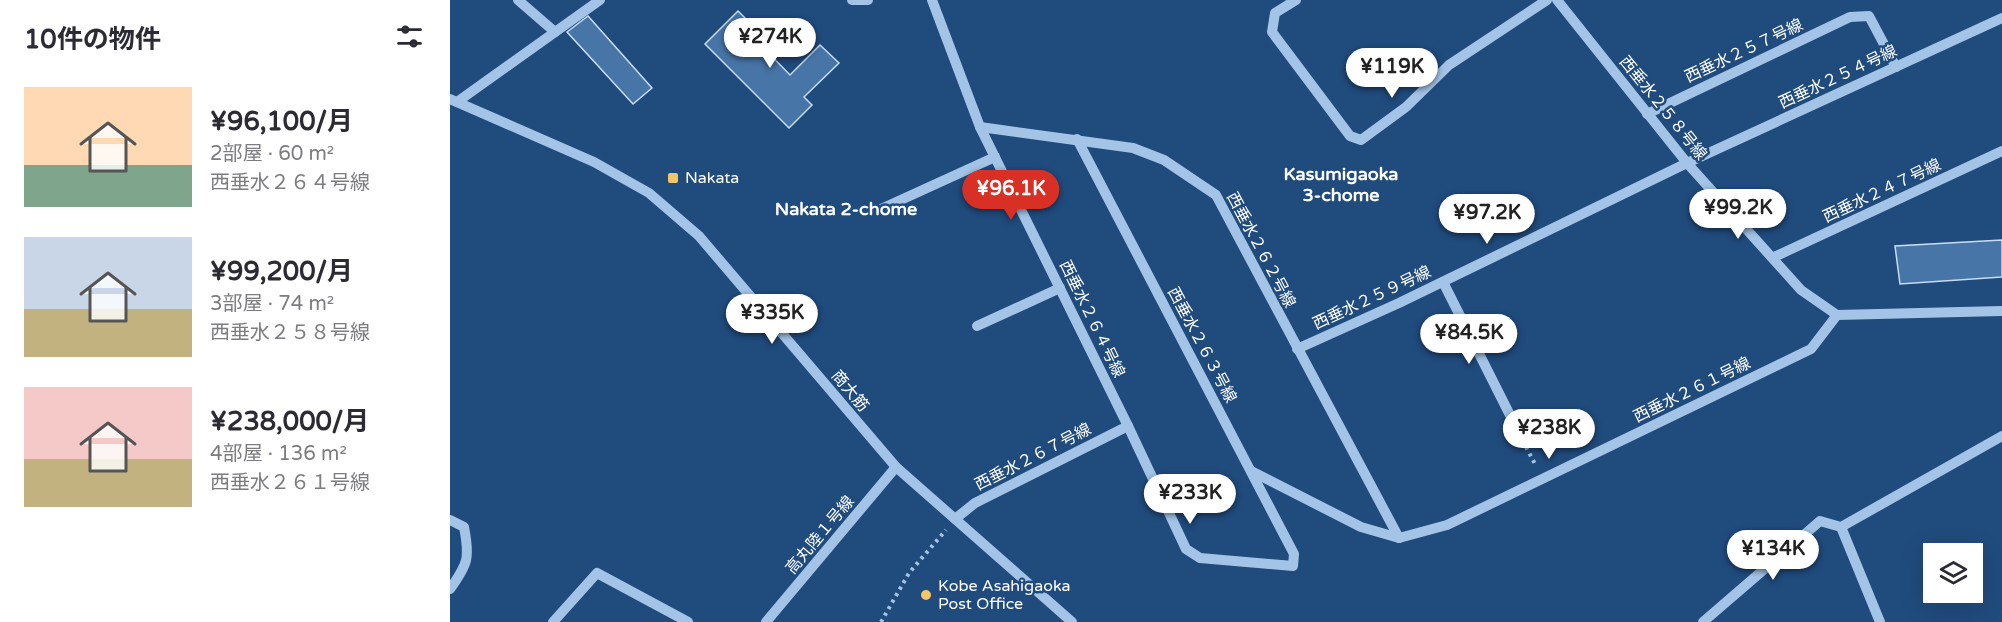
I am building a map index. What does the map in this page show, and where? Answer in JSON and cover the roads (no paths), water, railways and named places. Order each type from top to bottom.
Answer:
[{"type":"street","points":[[518,0],[555,32]]},
{"type":"street","points":[[454,100],[600,0]]},
{"type":"street","points":[[852,0],[868,0]]},
{"type":"street","name":"西垂水２６４号線","points":[[932,0],[980,127],[1128,426],[1186,549],[1200,558],[1293,567]]},
{"type":"street","points":[[1296,0],[1275,14],[1272,32],[1350,136],[1361,140],[1406,107],[1449,65],[1547,0]]},
{"type":"street","name":"西垂水２５８号線","points":[[1557,0],[1687,164],[1774,257],[1801,290],[1837,315]]},
{"type":"street","name":"西垂水２５７号線","points":[[1647,114],[1850,17],[1869,16],[1896,67]]},
{"type":"street","name":"西垂水２５４号線","points":[[1687,164],[2002,18]]},
{"type":"street","name":"商大筋","points":[[454,100],[594,162],[649,194],[699,236],[896,467],[1072,622]]},
{"type":"street","name":"西垂水２６２号線","points":[[980,127],[1133,148],[1154,156],[1186,174],[1215,195],[1399,538]]},
{"type":"street","name":"西垂水２６３号線","points":[[1077,139],[1294,555],[1293,567]]},
{"type":"street","name":"西垂水２４７号線","points":[[1774,257],[2002,151]]},
{"type":"street","points":[[881,209],[995,157]]},
{"type":"street","name":"西垂水２５９号線","points":[[1297,349],[1443,282],[1687,164]]},
{"type":"street","points":[[1443,282],[1520,435]]},
{"type":"street","points":[[978,326],[1060,288]]},
{"type":"street","points":[[1837,315],[2002,311]]},
{"type":"street","name":"西垂水２６１号線","points":[[1399,538],[1447,525],[1811,349],[1837,315]]},
{"type":"street","name":"西垂水２６７号線","points":[[955,519],[975,503],[1128,426]]},
{"type":"street","points":[[1703,622],[1820,522],[1841,527],[2002,436]]},
{"type":"street","name":"高丸陸１号線","points":[[766,622],[896,467]]},
{"type":"street","points":[[1251,471],[1361,527],[1399,538]]},
{"type":"street","points":[[450,520],[464,527],[469,551],[463,571],[450,590]]},
{"type":"street","points":[[1841,527],[1880,622]]},
{"type":"street","points":[[553,622],[597,573],[688,622]]},
{"type":"place","name":"Nakata","points":[[673,178]]},
{"type":"place","name":"Kobe Asahigaoka Post Office","points":[[926,595]]},
{"type":"district","name":"Kasumigaoka 3-chome","points":[[1341,184]]},
{"type":"district","name":"Nakata 2-chome","points":[[846,209]]}]
